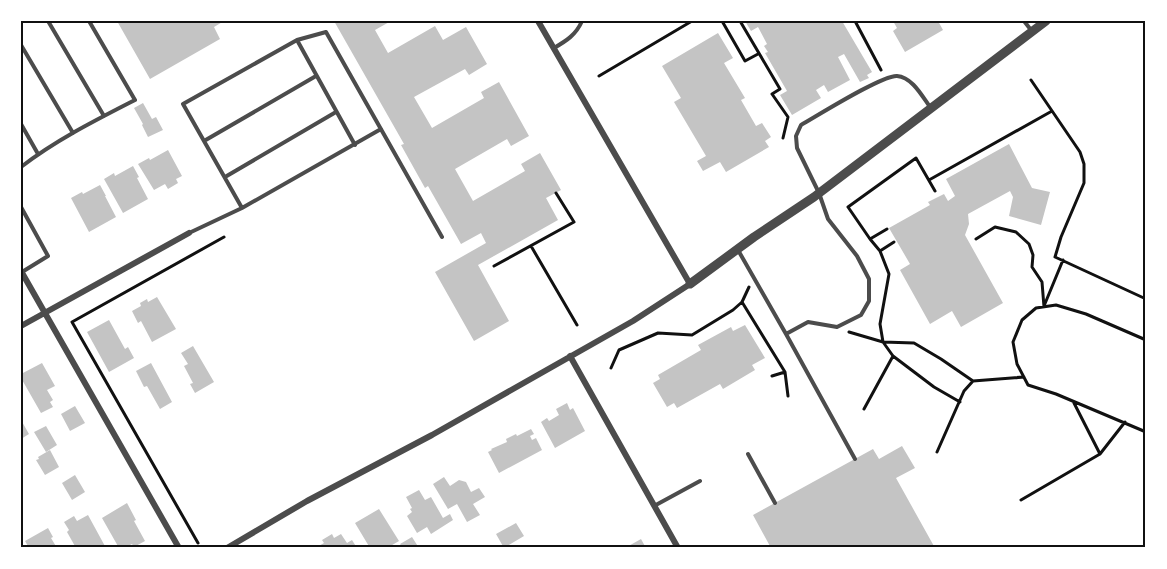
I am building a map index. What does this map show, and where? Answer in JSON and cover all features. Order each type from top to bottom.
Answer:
[{"type":"street","points":[[538,21],[690,285]]},
{"type":"street","points":[[227,548],[307,501],[432,435],[633,321],[690,285],[819,194],[1046,21]]},
{"type":"street","points":[[21,326],[189,233]]},
{"type":"street","points":[[21,272],[179,548]]},
{"type":"street","points":[[570,356],[678,548]]},
{"type":"lane","points":[[48,21],[104,116]]},
{"type":"lane","points":[[21,167],[73,133],[135,100],[89,21]]},
{"type":"lane","points":[[554,48],[571,38],[582,21]]},
{"type":"lane","points":[[1024,21],[1032,32]]},
{"type":"lane","points":[[242,208],[183,104],[297,40],[326,32],[442,237]]},
{"type":"lane","points":[[297,40],[355,145]]},
{"type":"lane","points":[[21,45],[73,133]]},
{"type":"lane","points":[[204,141],[316,76]]},
{"type":"lane","points":[[786,334],[808,322],[837,327],[861,315],[869,301],[869,279],[857,256],[828,219],[797,148],[796,136],[801,125],[882,79],[897,76],[912,82],[931,108]]},
{"type":"lane","points":[[225,177],[336,112]]},
{"type":"lane","points":[[21,124],[38,154]]},
{"type":"lane","points":[[189,233],[242,208],[381,129]]},
{"type":"lane","points":[[21,207],[48,256],[21,272]]},
{"type":"lane","points":[[737,250],[855,459]]},
{"type":"lane","points":[[748,454],[775,503]]},
{"type":"lane","points":[[654,506],[700,481]]},
{"type":"path","points":[[722,21],[745,61],[759,53]]},
{"type":"path","points":[[740,21],[780,89],[772,94],[788,117],[783,138]]},
{"type":"path","points":[[855,21],[881,70]]},
{"type":"path","points":[[599,76],[690,22]]},
{"type":"path","points":[[1031,80],[1080,152],[1084,164],[1084,183],[1055,257],[1146,299]]},
{"type":"path","points":[[929,180],[1052,111]]},
{"type":"path","points":[[935,191],[916,158],[848,207],[880,251],[889,274],[880,324],[883,342],[893,356],[934,387],[960,402]]},
{"type":"path","points":[[494,266],[574,222],[556,193]]},
{"type":"path","points":[[976,239],[995,228],[1016,232],[1029,244],[1033,255],[1032,267],[1042,282],[1044,307]]},
{"type":"path","points":[[870,239],[887,229]]},
{"type":"path","points":[[198,543],[72,322],[224,237]]},
{"type":"path","points":[[880,251],[894,242]]},
{"type":"path","points":[[531,246],[577,325]]},
{"type":"path","points":[[1044,307],[1063,260]]},
{"type":"path","points":[[611,368],[619,350],[658,333],[692,335],[742,302],[785,372],[788,396]]},
{"type":"path","points":[[1146,340],[1086,314],[1056,305],[1036,308],[1022,321],[1013,342],[1017,364],[1028,385],[1146,432]]},
{"type":"path","points":[[837,327],[883,342],[914,343],[941,358],[972,381],[1024,377]]},
{"type":"path","points":[[864,409],[893,356]]},
{"type":"path","points":[[772,376],[785,372]]},
{"type":"path","points":[[937,452],[964,391],[972,381]]},
{"type":"path","points":[[1073,401],[1100,454]]},
{"type":"path","points":[[1020,500],[1100,454],[1125,422]]},
{"type":"building","points":[[117,21],[224,21],[214,27],[220,39],[150,79]]},
{"type":"building","points":[[334,21],[391,21],[375,30],[388,53],[435,26],[443,40],[466,27],[487,64],[469,75],[465,69],[414,97],[432,128],[484,98],[481,92],[499,82],[529,136],[511,146],[507,139],[455,169],[473,201],[525,171],[521,164],[540,153],[561,190],[546,198],[558,220],[478,265],[509,321],[474,341],[435,272],[486,243],[481,233],[461,244],[428,186],[425,188],[401,145],[404,144]]},
{"type":"building","points":[[745,21],[842,21],[872,72],[867,75],[869,78],[860,82],[844,54],[838,57],[850,80],[828,92],[824,85],[816,90],[821,98],[792,115],[780,95],[787,91],[765,53],[768,52],[764,46],[767,44],[758,27],[751,31]]},
{"type":"building","points":[[893,21],[938,21],[943,30],[905,52],[893,31],[897,28]]},
{"type":"building","points":[[718,33],[733,58],[724,63],[745,98],[741,100],[756,126],[762,123],[771,137],[765,141],[769,147],[726,172],[720,162],[703,171],[697,161],[706,156],[674,102],[681,98],[662,66]]},
{"type":"building","points":[[143,103],[152,119],[156,117],[163,130],[148,137],[134,108]]},
{"type":"building","points":[[1009,144],[1032,188],[1050,192],[1041,225],[1009,216],[1013,197],[1010,191],[968,214],[969,224],[965,235],[1003,303],[961,327],[952,311],[930,324],[900,270],[910,264],[889,228],[930,205],[928,202],[944,194],[948,201],[955,196],[946,179]]},
{"type":"building","points":[[168,150],[182,176],[176,179],[178,183],[168,189],[165,184],[154,190],[138,164]]},
{"type":"building","points":[[133,166],[148,199],[123,213],[104,179]]},
{"type":"building","points":[[100,185],[116,217],[89,232],[71,198]]},
{"type":"building","points":[[157,297],[176,329],[152,342],[141,321],[138,323],[132,311],[147,299],[148,302]]},
{"type":"building","points":[[109,320],[125,349],[128,347],[134,358],[109,372],[87,332]]},
{"type":"building","points":[[745,325],[765,358],[752,365],[755,370],[723,389],[720,384],[677,408],[674,403],[667,407],[653,383],[660,379],[658,375],[701,350],[698,345],[731,327],[733,331]]},
{"type":"building","points":[[193,346],[214,382],[195,393],[190,384],[193,383],[184,366],[188,364],[181,353]]},
{"type":"building","points":[[42,363],[55,386],[47,390],[53,400],[50,402],[53,407],[41,413],[21,378],[21,374]]},
{"type":"building","points":[[151,363],[172,402],[160,409],[136,371]]},
{"type":"building","points":[[567,403],[570,410],[573,408],[585,431],[555,448],[541,422],[547,418],[549,421],[559,415],[556,409]]},
{"type":"building","points":[[75,406],[85,423],[70,431],[61,414]]},
{"type":"building","points":[[21,420],[29,434],[21,439]]},
{"type":"building","points":[[46,426],[57,445],[46,452],[34,432]]},
{"type":"building","points":[[531,429],[534,434],[530,436],[532,440],[536,438],[542,450],[499,473],[488,452],[507,442],[506,439]]},
{"type":"building","points":[[902,446],[915,468],[896,478],[935,548],[771,548],[753,515],[873,449],[879,459]]},
{"type":"building","points":[[50,450],[59,467],[45,475],[36,460]]},
{"type":"building","points":[[75,475],[85,492],[72,500],[62,483]]},
{"type":"building","points":[[444,477],[450,486],[459,480],[466,482],[471,492],[479,488],[485,497],[473,504],[480,515],[467,522],[457,504],[448,509],[433,484]]},
{"type":"building","points":[[419,490],[425,500],[431,497],[443,518],[450,514],[453,520],[431,534],[427,527],[417,533],[407,516],[412,512],[410,509],[412,508],[406,497]]},
{"type":"building","points":[[127,503],[145,541],[134,547],[132,544],[119,548],[102,518]]},
{"type":"building","points":[[379,509],[399,541],[387,548],[370,548],[355,523]]},
{"type":"building","points":[[88,515],[106,548],[76,548],[67,532],[69,530],[64,522],[74,516],[77,521]]},
{"type":"building","points":[[516,523],[524,536],[504,548],[496,534]]},
{"type":"building","points":[[48,528],[57,548],[29,548],[25,541]]},
{"type":"building","points":[[332,534],[334,538],[341,534],[347,543],[352,540],[357,548],[315,548],[324,543],[322,540]]},
{"type":"building","points":[[412,537],[419,548],[403,548],[400,544]]},
{"type":"building","points":[[641,539],[646,548],[625,548]]}]
